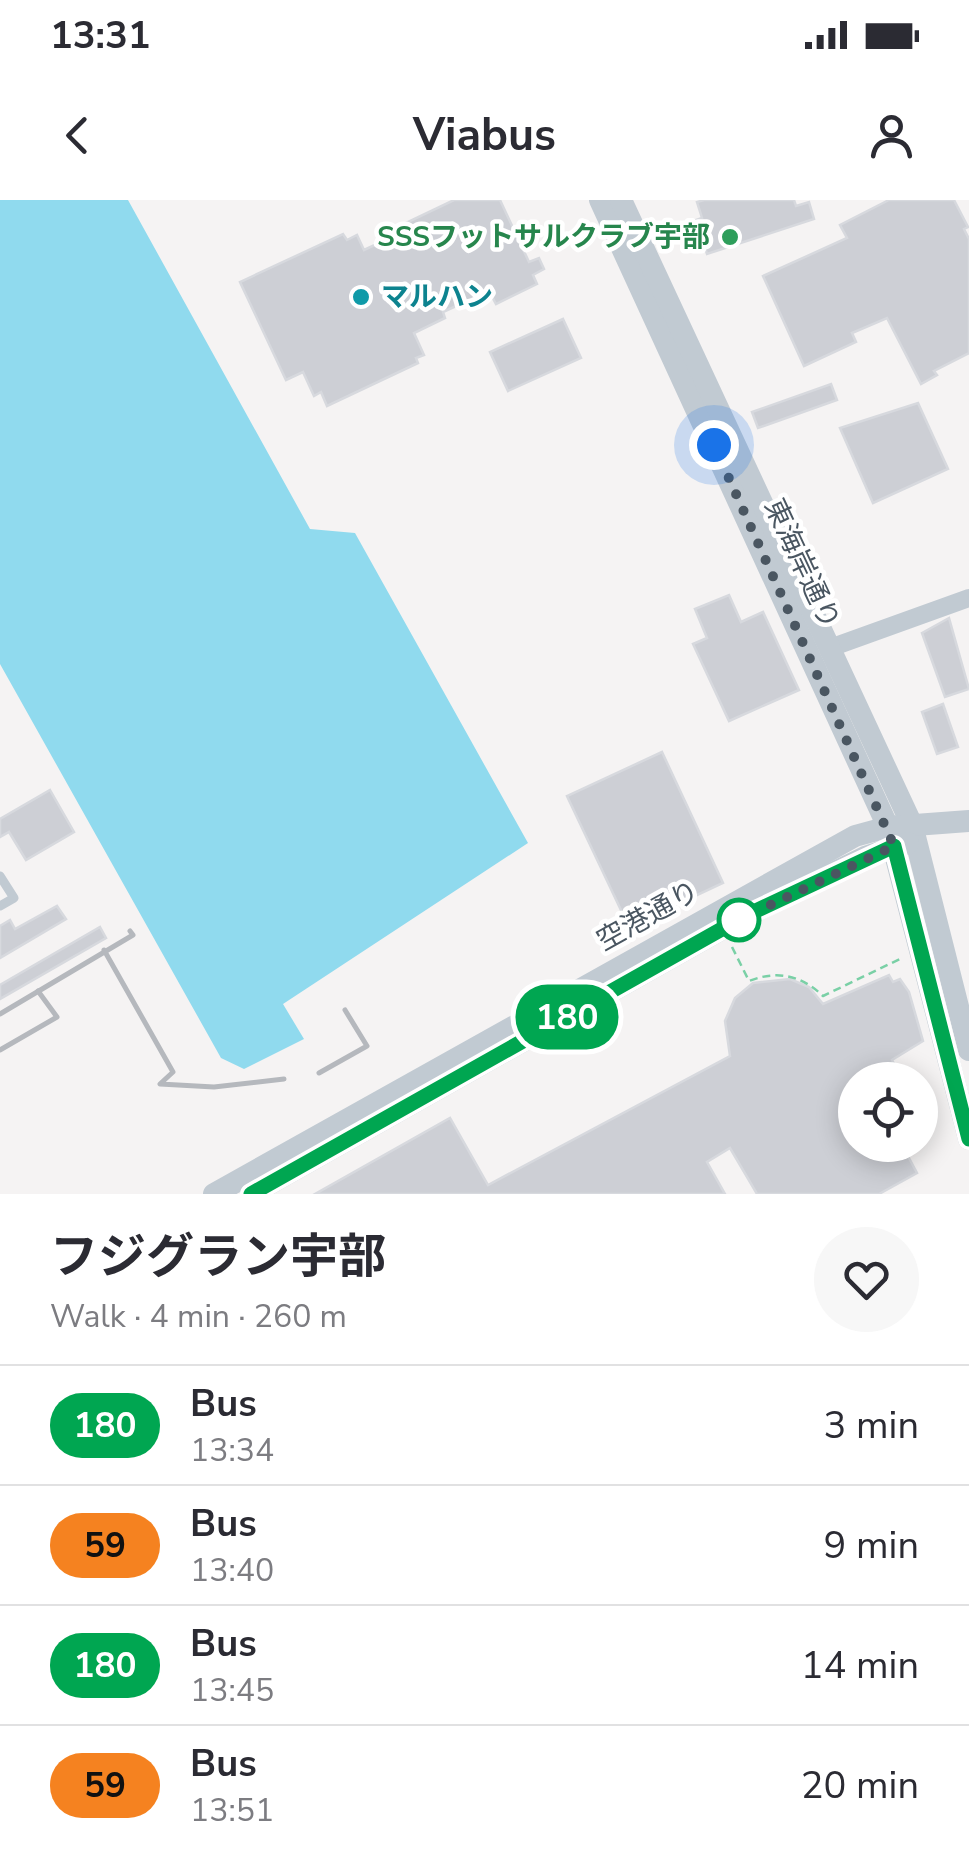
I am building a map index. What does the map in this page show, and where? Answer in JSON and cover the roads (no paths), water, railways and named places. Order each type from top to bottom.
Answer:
[{"type":"street","name":"東海岸通り","points":[[600,200],[903,835]]},
{"type":"street","name":"東海岸通り","points":[[621,200],[830,648],[903,835]]},
{"type":"street","points":[[830,648],[969,598]]},
{"type":"street","name":"空港通り","points":[[903,835],[969,821]]},
{"type":"street","points":[[903,835],[969,1050]]},
{"type":"street","points":[[903,835],[969,1139]]},
{"type":"street","points":[[251,1194],[745,916],[903,835]]},
{"type":"street","name":"空港通り","points":[[214,1194],[855,836],[969,836]]},
{"type":"lane","points":[[0,876],[14,898],[0,906]]},
{"type":"water","points":[[0,200],[128,200],[310,529],[355,533],[528,843],[283,1004],[304,1039],[244,1069],[221,1058],[0,664]]},
{"type":"railway","points":[[0,1014],[133,935],[130,931]]},
{"type":"railway","points":[[104,950],[173,1072],[160,1084],[214,1087],[284,1079]]},
{"type":"railway","points":[[0,1050],[57,1017],[38,991]]},
{"type":"railway","points":[[319,1073],[367,1046],[345,1010]]},
{"type":"place","name":"SSSフットサルクラブ宇部","points":[[730,237]]},
{"type":"place","name":"マルハン","points":[[361,297]]}]
